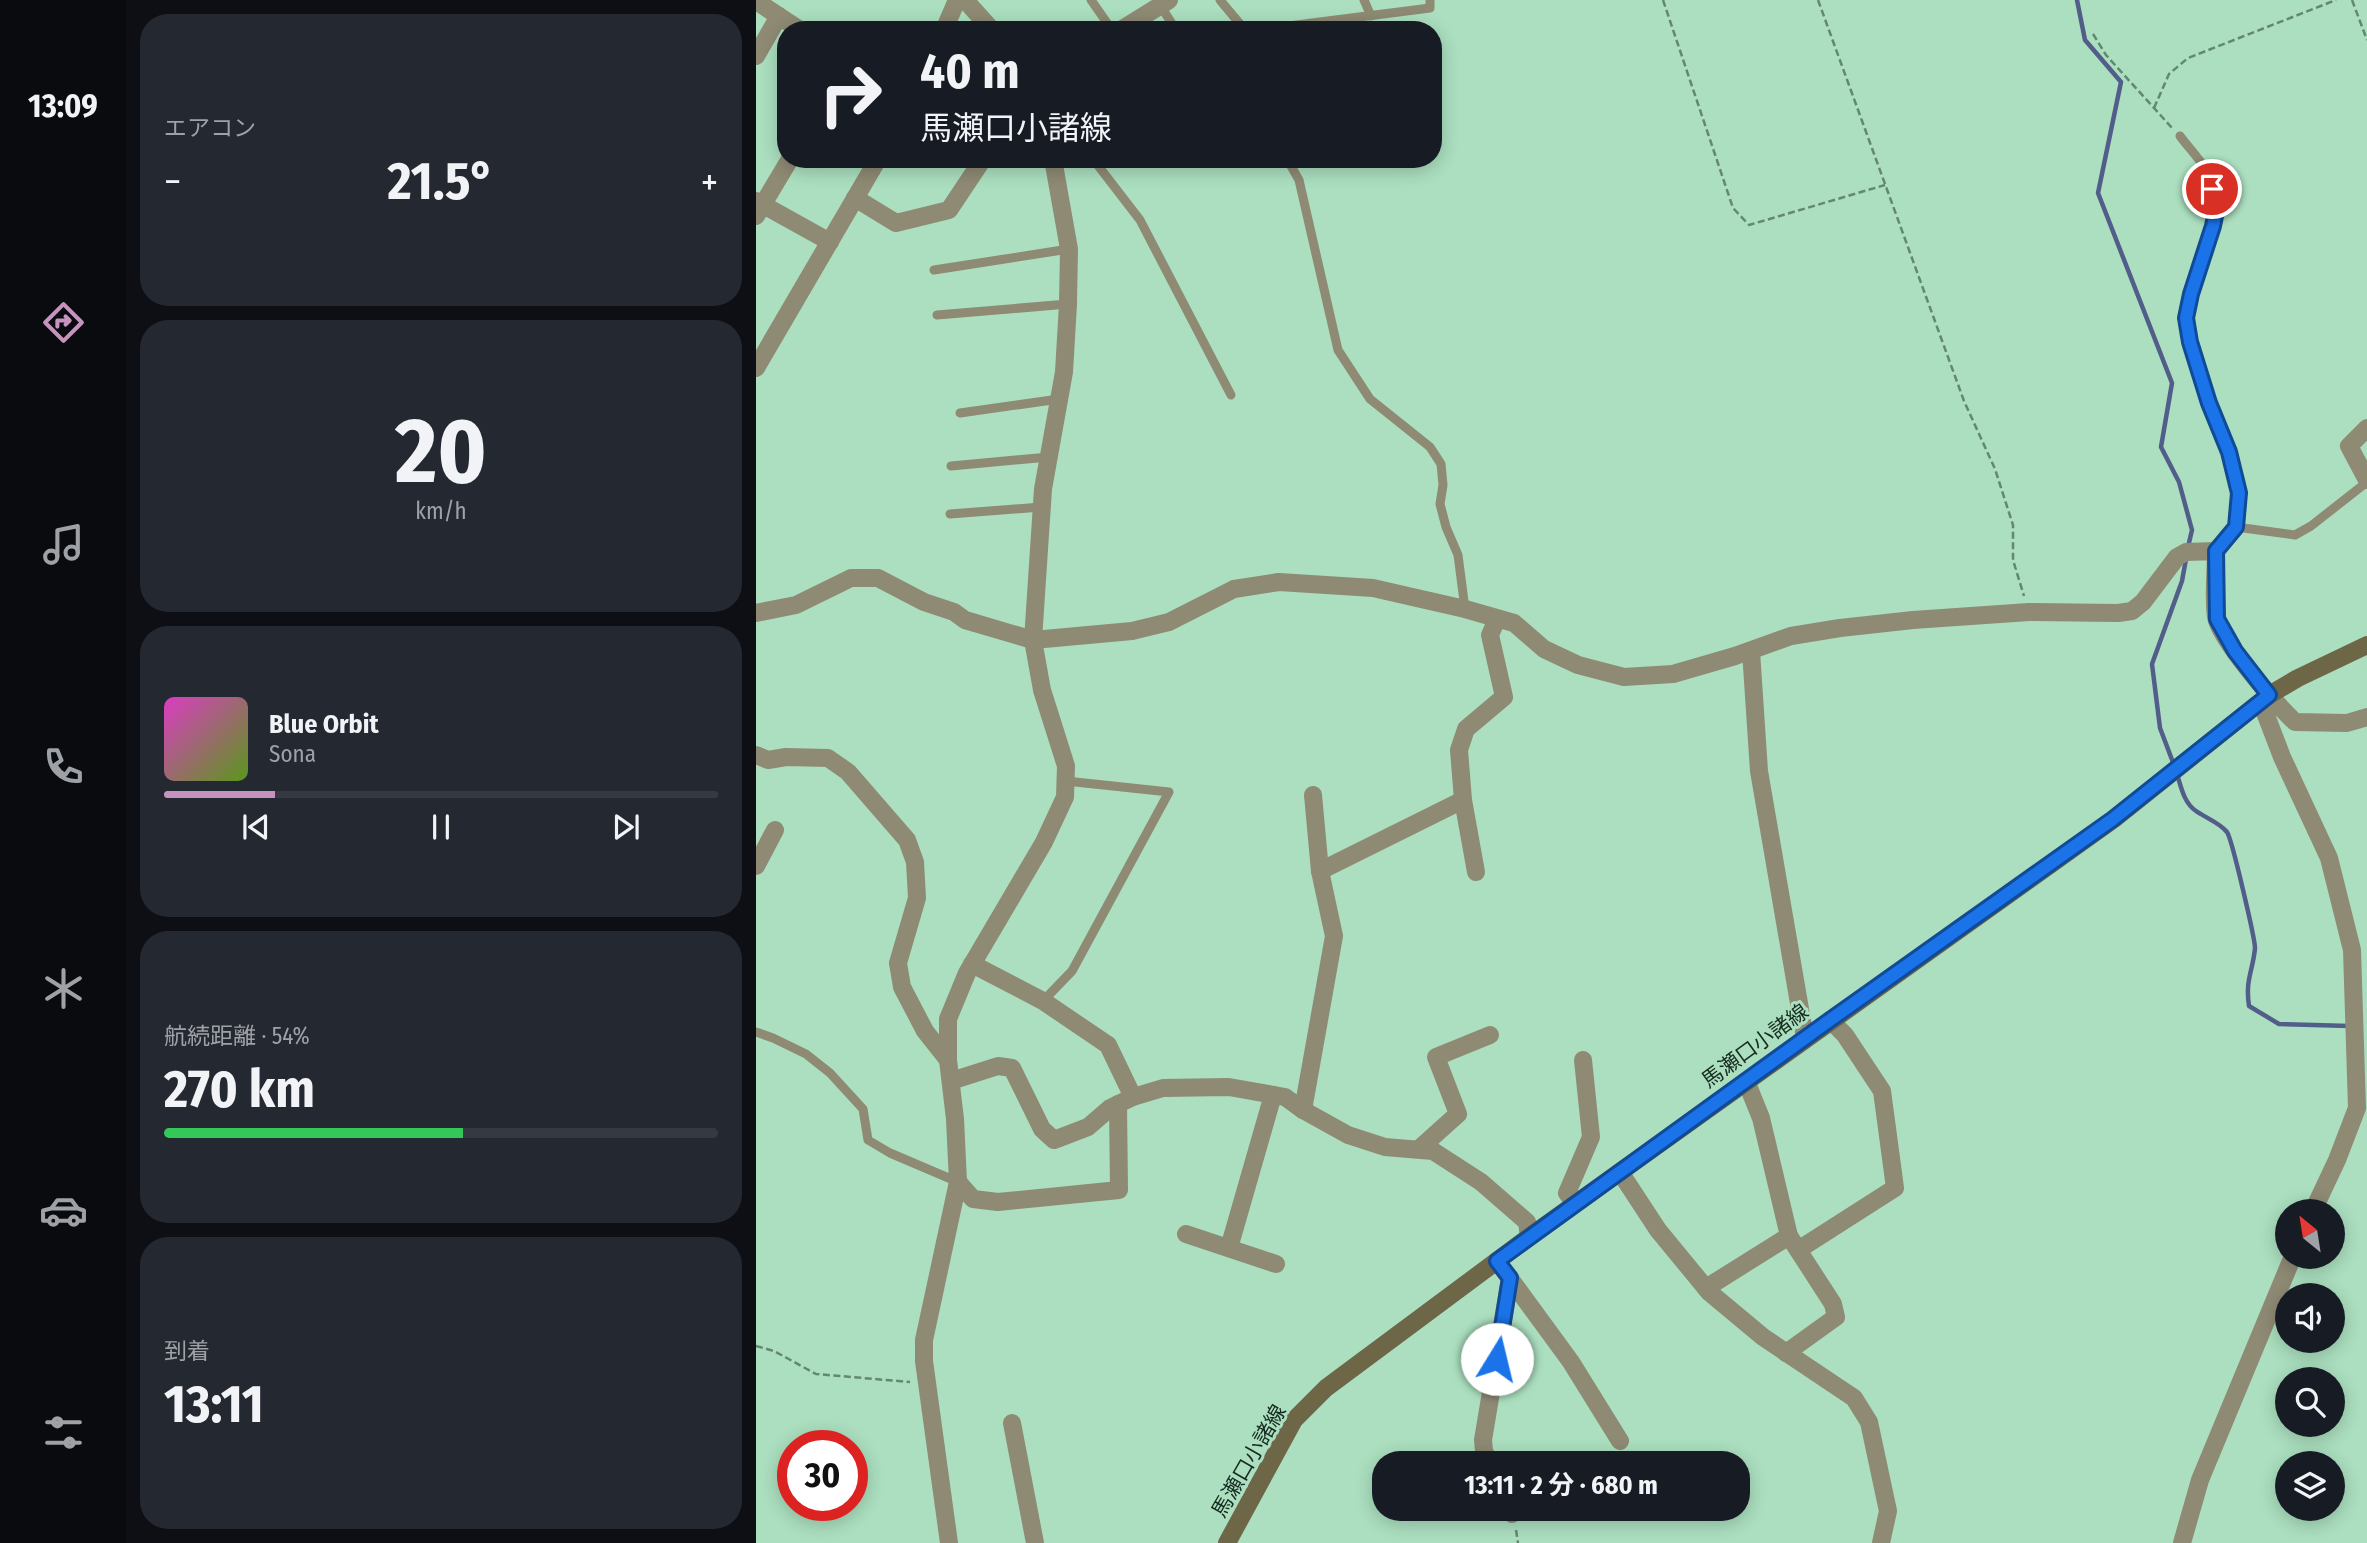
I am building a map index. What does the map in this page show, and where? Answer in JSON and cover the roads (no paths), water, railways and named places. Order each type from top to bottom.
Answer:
[{"type":"main road","name":"馬瀬口小諸線","points":[[1227,1543],[1294,1420],[1326,1388],[1529,1237],[2113,819],[2265,699],[2298,678],[2367,645]]},
{"type":"street","points":[[948,21],[957,0]]},
{"type":"street","points":[[965,0],[984,21]]},
{"type":"street","points":[[756,1],[786,21]]},
{"type":"street","points":[[1135,21],[1165,2]]},
{"type":"street","points":[[756,56],[779,16]]},
{"type":"street","points":[[784,168],[758,207],[830,242]]},
{"type":"street","points":[[756,368],[873,168]]},
{"type":"street","points":[[855,198],[896,223],[949,210],[977,168]]},
{"type":"street","points":[[949,1543],[924,1340],[958,1182],[948,1060],[948,1019],[972,964],[1044,842],[1065,797],[1066,766],[1042,690],[1032,640],[1041,507],[1063,372],[1068,304],[1069,250],[1055,168]]},
{"type":"street","points":[[2367,428],[2350,446],[2367,481]]},
{"type":"street","points":[[756,613],[796,605],[851,578],[878,578],[924,602],[954,612],[965,620],[1032,640],[1132,631],[1169,622],[1234,589],[1279,582],[1373,588],[1514,623],[1544,649],[1578,665],[1624,677],[1673,674],[1791,636],[1840,628],[2029,612],[2132,611],[2143,602],[2177,557],[2186,552],[2216,551],[2217,619],[2265,699],[2283,757],[2329,858],[2352,950],[2362,1112],[2319,1199]]},
{"type":"street","points":[[1476,872],[1463,800],[1459,750],[1466,729],[1504,697],[1490,635],[1497,619]]},
{"type":"street","points":[[1751,651],[1759,771],[1805,1038]]},
{"type":"street","points":[[2265,699],[2295,722],[2347,723],[2367,717]]},
{"type":"street","points":[[756,755],[768,760],[786,757],[828,758],[848,772],[907,840],[915,862],[917,898],[898,962],[902,987],[925,1031],[948,1060]]},
{"type":"street","points":[[1303,1110],[1334,936],[1320,871],[1313,795]]},
{"type":"street","points":[[1320,871],[1463,800]]},
{"type":"street","points":[[756,866],[775,830]]},
{"type":"street","points":[[958,1182],[974,1199],[998,1202],[1119,1190],[1125,1100],[1108,1045],[1043,1001],[972,964]]},
{"type":"street","points":[[1706,1288],[1895,1188],[1882,1091],[1845,1035],[1830,1020]]},
{"type":"street","points":[[1419,1149],[1458,1114],[1436,1057],[1490,1035]]},
{"type":"street","points":[[1575,1204],[1567,1193],[1591,1137],[1583,1060]]},
{"type":"street","points":[[951,1082],[998,1066],[1012,1069],[1042,1129],[1054,1140],[1088,1127],[1125,1100],[1163,1088],[1229,1087],[1285,1097],[1303,1110],[1360,1139],[1385,1147],[1433,1151],[1481,1182],[1527,1222],[1529,1237]]},
{"type":"street","points":[[1746,1081],[1761,1118],[1793,1243],[1833,1304],[1836,1317],[1786,1353]]},
{"type":"street","points":[[1229,1248],[1273,1094]]},
{"type":"street","points":[[1620,1172],[1658,1230],[1706,1288],[1763,1337],[1854,1398],[1869,1422],[1888,1511],[1881,1543]]},
{"type":"street","points":[[1185,1234],[1276,1264]]},
{"type":"street","points":[[1497,1261],[1571,1362],[1620,1441]]},
{"type":"street","points":[[2182,1543],[2200,1480],[2288,1269]]},
{"type":"street","points":[[1484,1451],[1483,1440],[1510,1278]]},
{"type":"street","points":[[1012,1423],[1035,1543]]},
{"type":"lane","points":[[1091,0],[1106,21]]},
{"type":"lane","points":[[1220,0],[1238,21]]},
{"type":"lane","points":[[1364,0],[1371,16]]},
{"type":"lane","points":[[1330,21],[1430,8],[1430,0]]},
{"type":"lane","points":[[1165,2],[1172,21]]},
{"type":"lane","points":[[2180,136],[2207,172],[2217,206],[2186,318],[2190,342],[2209,403],[2229,452],[2239,493],[2236,527],[2216,551]]},
{"type":"lane","points":[[1100,168],[1140,220],[1231,395]]},
{"type":"lane","points":[[1292,168],[1299,180],[1338,350],[1370,399],[1430,447],[1441,464],[1443,485],[1440,504],[1458,555],[1465,609]]},
{"type":"lane","points":[[934,270],[1069,250]]},
{"type":"lane","points":[[937,315],[1068,304]]},
{"type":"lane","points":[[960,413],[1059,399]]},
{"type":"lane","points":[[951,466],[1049,457]]},
{"type":"lane","points":[[2236,527],[2295,535],[2311,526],[2367,481]]},
{"type":"lane","points":[[950,514],[1041,507]]},
{"type":"lane","points":[[1043,1001],[1072,971],[1169,792],[1066,781]]},
{"type":"lane","points":[[756,1032],[806,1054],[830,1073],[863,1109],[868,1140],[890,1153],[958,1182]]},
{"type":"waterway","points":[[2077,0],[2085,40],[2121,82],[2098,193],[2172,383],[2161,447],[2179,482],[2192,530],[2188,547]]},
{"type":"waterway","points":[[2174,765],[2160,728],[2152,664],[2182,581],[2186,559]]},
{"type":"waterway","points":[[2177,774],[2189,804],[2217,823],[2230,839],[2255,948],[2249,982],[2249,1006],[2279,1024],[2350,1026]]}]
